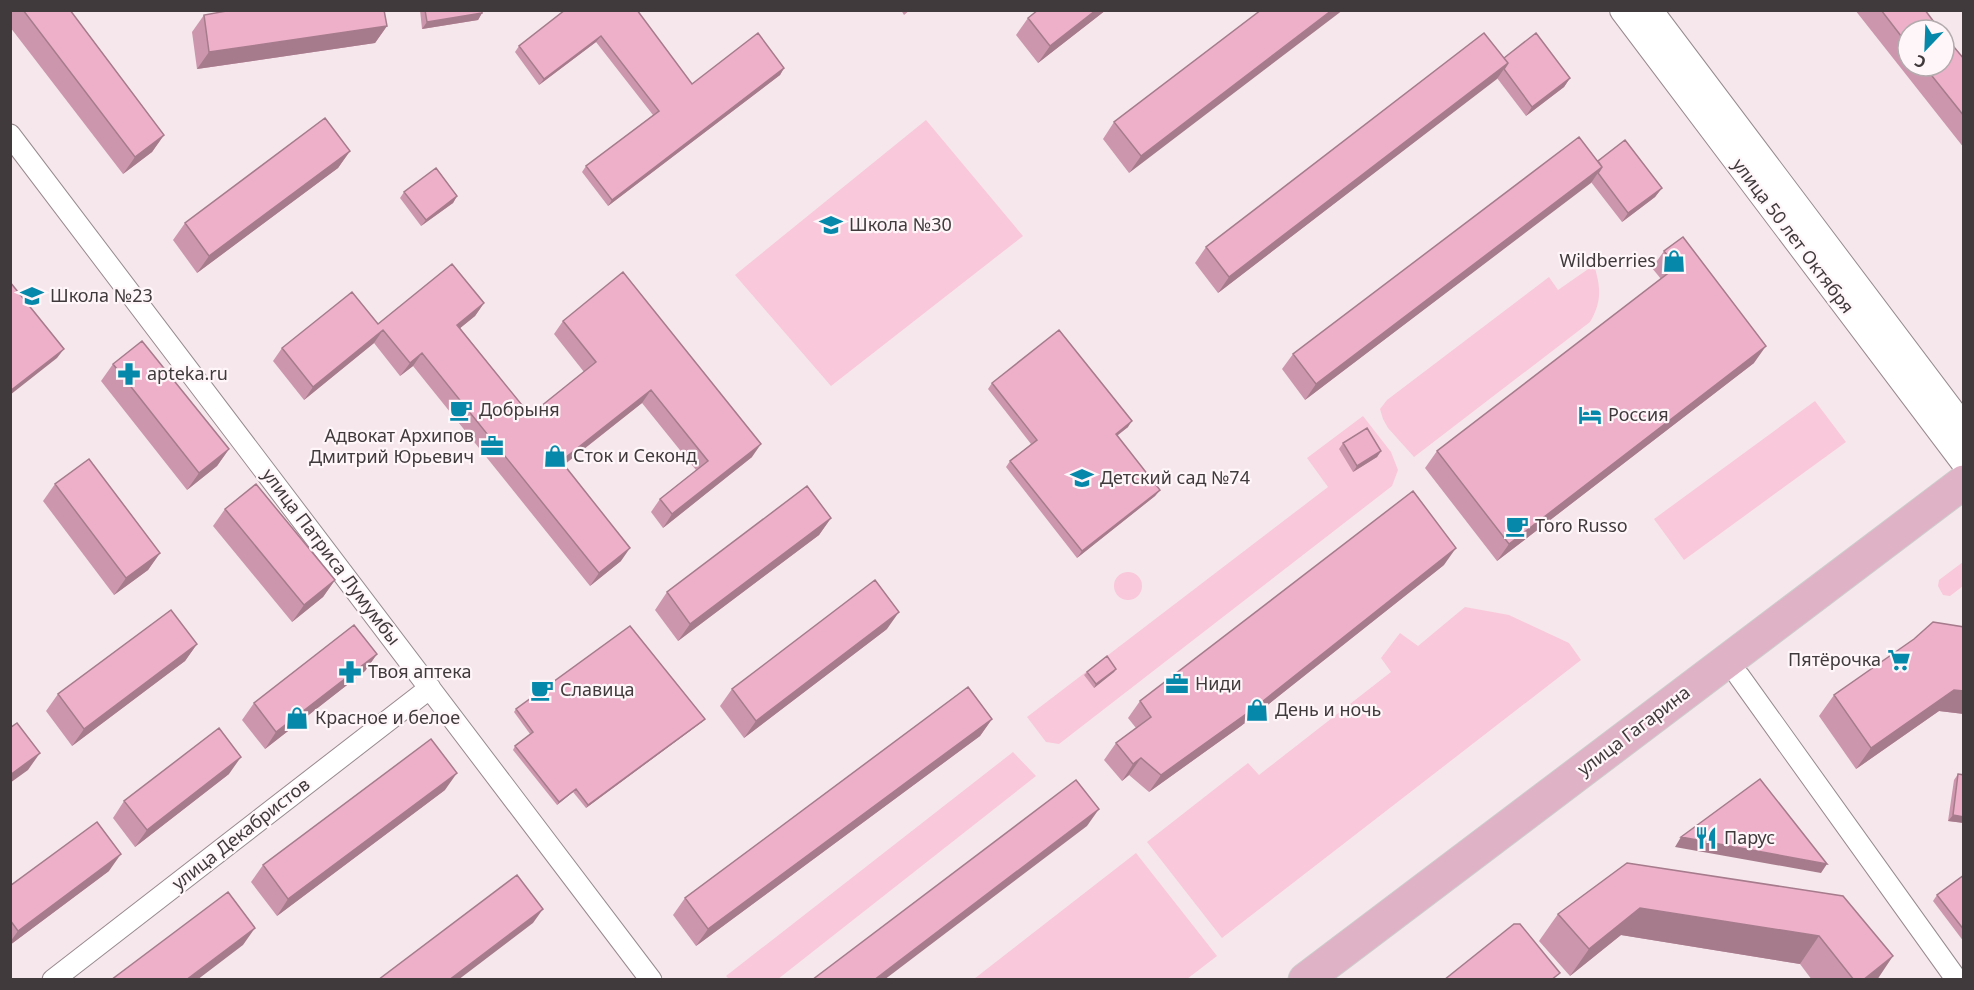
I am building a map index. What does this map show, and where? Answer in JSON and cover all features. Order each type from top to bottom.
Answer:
[{"type":"main road","name":"улица Гагарина","points":[[1305,980],[1663,721],[1733,668],[1964,482]]},
{"type":"main road","name":"улица Гагарина","points":[[1733,668],[1964,506]]},
{"type":"main road","name":"улица Гагарина","points":[[1336,980],[1663,721]]},
{"type":"street","name":"улица 50 лет Октября","points":[[1623,10],[1652,27],[1855,301],[1964,462]]},
{"type":"street","name":"улица Патриса Лумумбы","points":[[10,135],[651,980]]},
{"type":"street","name":"улица 50 лет Октября","points":[[1855,301],[1964,428]]},
{"type":"street","points":[[1733,668],[1957,980]]},
{"type":"street","name":"улица Декабристов","points":[[53,980],[430,688]]},
{"type":"shaded area","points":[[926,120],[1023,236],[831,386],[735,275]]},
{"type":"shaded area","points":[[1594,265],[1599,294],[1597,307],[1590,322],[1414,457],[1388,428],[1383,419],[1380,409],[1387,400],[1549,277],[1558,290]]},
{"type":"shaded area","points":[[1815,401],[1846,442],[1684,560],[1654,519]]},
{"type":"shaded area","points":[[1363,416],[1391,452],[1398,470],[1392,486],[1059,744],[1046,742],[1027,717],[1328,487],[1307,458]]},
{"type":"shaded area","points":[[1963,562],[1963,586],[1950,596],[1943,595],[1938,586],[1939,580]]},
{"type":"shaded area","points":[[1128,572],[1138,576],[1142,586],[1138,596],[1128,600],[1118,596],[1114,586],[1118,576]]},
{"type":"shaded area","points":[[1465,607],[1509,615],[1569,643],[1581,660],[1222,938],[1147,842],[1248,763],[1259,775],[1391,672],[1381,658],[1400,633],[1418,646]]},
{"type":"shaded area","points":[[1013,752],[1036,776],[778,979],[729,979],[726,976]]},
{"type":"shaded area","points":[[1136,853],[1217,956],[1187,979],[974,979]]},
{"type":"building","points":[[23,10],[70,10],[164,135],[135,157]]},
{"type":"building","points":[[232,10],[384,10],[387,26],[209,52],[204,15]]},
{"type":"building","points":[[425,10],[482,10],[482,13],[427,22]]},
{"type":"building","points":[[565,10],[637,10],[692,84],[758,33],[784,68],[612,200],[586,166],[659,111],[601,36],[544,79],[519,46]]},
{"type":"building","points":[[1038,10],[1096,10],[1050,46],[1028,18]]},
{"type":"building","points":[[1261,10],[1332,10],[1141,156],[1114,122]]},
{"type":"building","points":[[1881,10],[1925,10],[1931,18],[1896,18],[1896,29]]},
{"type":"building","points":[[1484,33],[1508,63],[1229,277],[1206,247]]},
{"type":"building","points":[[1536,33],[1570,78],[1532,107],[1504,69],[1508,63],[1504,58]]},
{"type":"building","points":[[1956,49],[1964,59],[1964,116],[1934,78],[1956,78]]},
{"type":"building","points":[[325,118],[350,151],[209,256],[185,223]]},
{"type":"building","points":[[1579,137],[1602,167],[1316,384],[1293,354]]},
{"type":"building","points":[[1625,140],[1662,188],[1628,213],[1598,173],[1602,167],[1598,161]]},
{"type":"building","points":[[436,168],[457,196],[426,220],[404,192]]},
{"type":"building","name":"Россия","points":[[1683,237],[1766,346],[1509,544],[1437,451],[1676,267],[1664,251]]},
{"type":"building","points":[[452,264],[484,303],[457,325],[530,415],[596,362],[563,321],[623,272],[761,444],[672,514],[660,499],[708,461],[651,390],[561,461],[630,548],[599,573],[422,353],[410,363],[383,330],[313,387],[282,348],[352,292],[378,324]]},
{"type":"building","points":[[10,282],[64,349],[10,391]]},
{"type":"building","points":[[1059,330],[1132,421],[1116,434],[1160,490],[1082,551],[1010,461],[1037,440],[992,383]]},
{"type":"building","points":[[142,341],[229,449],[199,473],[113,364]]},
{"type":"building","points":[[1367,428],[1381,451],[1357,466],[1343,443]]},
{"type":"building","points":[[89,459],[160,553],[126,578],[55,484]]},
{"type":"building","points":[[256,484],[335,580],[304,605],[225,509]]},
{"type":"building","points":[[807,486],[831,518],[690,624],[667,592]]},
{"type":"building","points":[[1413,491],[1456,548],[1253,709],[1161,775],[1141,758],[1133,764],[1116,743],[1151,717],[1140,701]]},
{"type":"building","points":[[875,580],[899,612],[756,721],[732,689]]},
{"type":"building","points":[[171,610],[197,644],[84,729],[58,694]]},
{"type":"building","points":[[1933,622],[1964,627],[1964,691],[1954,690],[1871,748],[1834,695],[1914,639]]},
{"type":"building","points":[[354,625],[377,654],[276,732],[254,703]]},
{"type":"building","points":[[630,626],[705,719],[588,805],[576,789],[559,802],[515,746],[533,732],[516,709]]},
{"type":"building","points":[[1107,656],[1116,669],[1096,684],[1087,672]]},
{"type":"building","points":[[968,687],[992,719],[708,929],[685,898]]},
{"type":"building","points":[[17,723],[40,753],[10,775],[10,728]]},
{"type":"building","points":[[219,728],[241,757],[147,830],[124,801]]},
{"type":"building","points":[[431,739],[457,773],[288,899],[263,865]]},
{"type":"building","points":[[1958,774],[1964,775],[1964,817],[1953,815]]},
{"type":"building","points":[[1760,779],[1827,864],[1681,837]]},
{"type":"building","points":[[1076,780],[1099,809],[874,980],[812,980]]},
{"type":"building","points":[[97,822],[121,854],[18,931],[10,920],[10,886]]},
{"type":"building","points":[[1627,863],[1843,896],[1893,956],[1863,980],[1854,980],[1819,936],[1640,908],[1589,949],[1558,914]]},
{"type":"building","points":[[517,875],[543,909],[449,980],[378,980]]},
{"type":"building","points":[[1964,875],[1964,930],[1937,895]]},
{"type":"building","points":[[228,892],[255,928],[186,980],[111,980]]},
{"type":"building","points":[[1514,924],[1520,924],[1560,973],[1551,980],[1444,980]]},
{"type":"place","name":"Школа №30","points":[[831,225]]},
{"type":"place","name":"Wildberries","points":[[1674,261]]},
{"type":"place","name":"Школа №23","points":[[32,296]]},
{"type":"place","name":"apteka.ru","points":[[129,374]]},
{"type":"place","name":"Добрыня","points":[[461,410]]},
{"type":"place","name":"Россия","points":[[1590,415]]},
{"type":"place","name":"Адвокат Архипов Дмитрий Юрьевич","points":[[492,446]]},
{"type":"place","name":"Сток и Секонд","points":[[555,456]]},
{"type":"place","name":"Детский сад №74","points":[[1082,478]]},
{"type":"place","name":"Toro Russo","points":[[1517,526]]},
{"type":"place","name":"Пятёрочка","points":[[1899,660]]},
{"type":"place","name":"Твоя аптека","points":[[350,672]]},
{"type":"place","name":"Ниди","points":[[1177,684]]},
{"type":"place","name":"Славица","points":[[542,690]]},
{"type":"place","name":"День и ночь","points":[[1257,710]]},
{"type":"place","name":"Красное и белое","points":[[297,718]]},
{"type":"place","name":"Парус","points":[[1706,838]]}]
